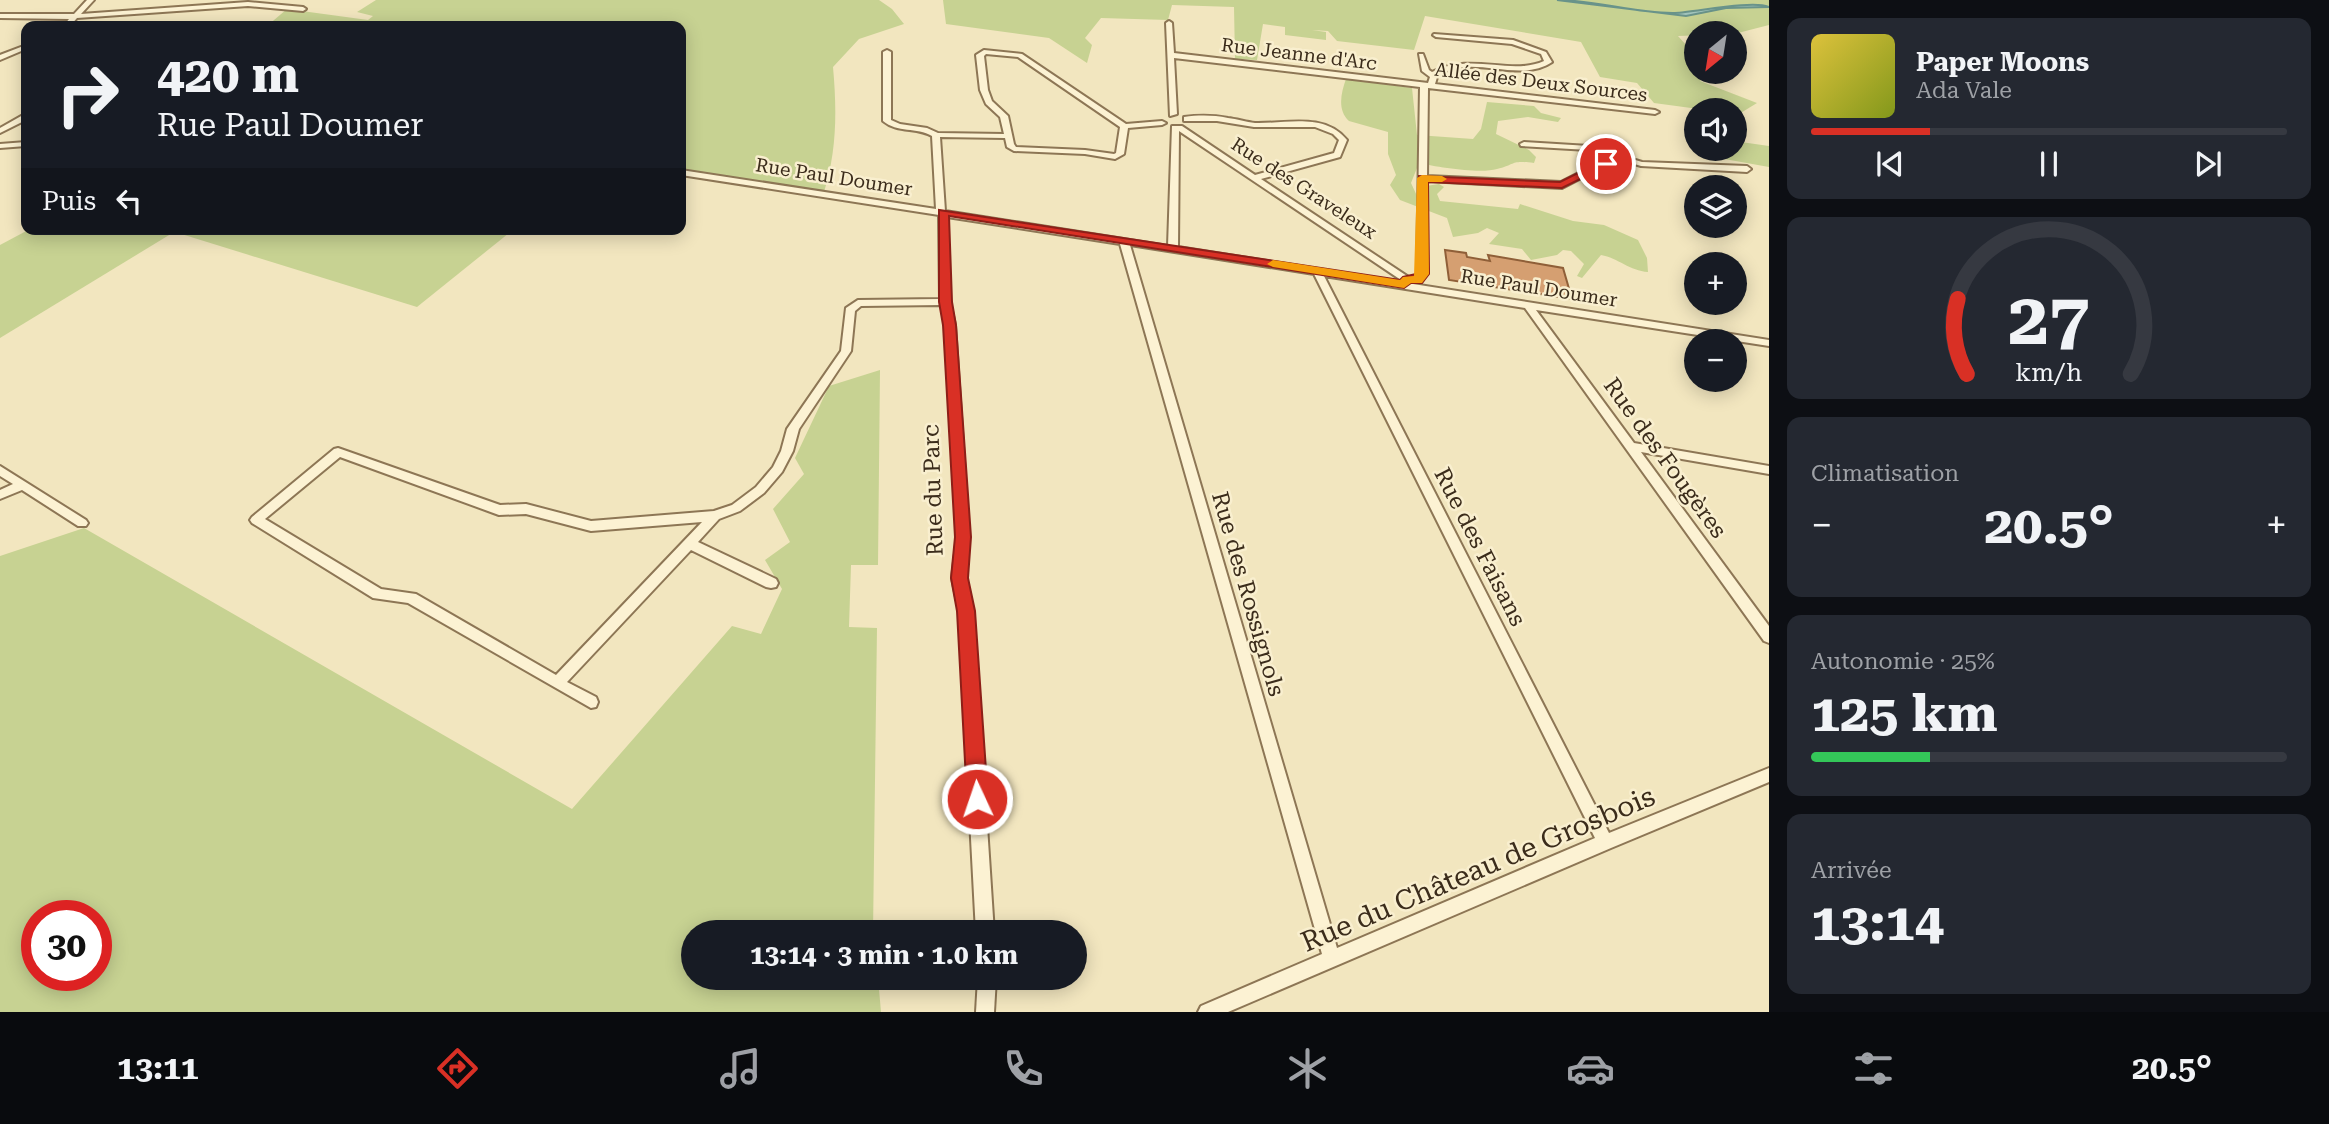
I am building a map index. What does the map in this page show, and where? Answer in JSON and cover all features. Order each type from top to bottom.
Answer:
[{"type":"street","points":[[72,21],[91,0]]},
{"type":"street","points":[[0,16],[78,16],[272,2],[303,9]]},
{"type":"street","points":[[1169,23],[1173,114]]},
{"type":"street","points":[[1430,82],[1444,68],[1460,64],[1535,68],[1545,65],[1548,59],[1539,50],[1522,44],[1436,35]]},
{"type":"street","points":[[0,49],[21,51]]},
{"type":"street","points":[[0,58],[17,51]]},
{"type":"street","points":[[887,52],[887,121],[903,128],[930,130],[936,135],[1007,136]]},
{"type":"street","points":[[1124,126],[1120,154],[1115,157],[1085,152],[1021,150],[1010,145],[1004,116],[989,102],[984,90],[980,55],[984,52],[1020,55],[1124,126],[1162,122],[1164,116],[1173,114],[1187,119],[1219,118],[1255,125],[1278,122],[1312,125],[1331,129],[1343,140],[1337,155],[1257,177]]},
{"type":"street","name":"Rue Jeanne d'Arc","points":[[1170,55],[1430,82]]},
{"type":"street","points":[[1410,281],[1422,274],[1422,178],[1430,82],[1421,55]]},
{"type":"street","name":"Allée des Deux Sources","points":[[1430,82],[1655,111]]},
{"type":"street","points":[[1173,249],[1177,128],[1188,125],[1187,119]]},
{"type":"street","points":[[0,131],[21,120]]},
{"type":"street","name":"Rue des Graveleux","points":[[1162,122],[1177,128],[1257,177],[1410,281],[1430,289]]},
{"type":"street","name":"Rue du Parc","points":[[936,135],[940,209],[943,212],[945,302],[950,325],[963,537],[959,578],[966,611],[984,920]]},
{"type":"street","points":[[0,146],[21,144]]},
{"type":"street","points":[[1524,144],[1589,148],[1641,164],[1747,169]]},
{"type":"street","points":[[1422,178],[1562,185],[1616,157]]},
{"type":"street","name":"Rue Paul Doumer","points":[[686,173],[1317,271],[1410,281]]},
{"type":"street","name":"Rue des Rossignols","points":[[1124,241],[1332,959]]},
{"type":"street","name":"Rue des Faisans","points":[[1317,271],[1605,842]]},
{"type":"street","name":"Rue Paul Doumer","points":[[1430,289],[1769,343]]},
{"type":"street","points":[[590,702],[411,598],[378,594],[256,520],[338,452],[499,510],[526,509],[591,526],[715,516],[736,508],[760,491],[778,469],[799,420],[846,351],[850,310],[858,303],[945,302]]},
{"type":"street","name":"Rue des Fougères","points":[[1527,304],[1769,637]]},
{"type":"street","points":[[1630,446],[1769,470]]},
{"type":"street","points":[[0,470],[82,523]]},
{"type":"street","points":[[0,495],[22,485]]},
{"type":"street","points":[[557,683],[715,516]]},
{"type":"street","points":[[689,543],[771,583]]},
{"type":"street","name":"Rue du Château de Grosbois","points":[[1207,1012],[1769,775]]},
{"type":"street","points":[[985,1012],[986,990]]},
{"type":"green space","points":[[376,0],[879,0],[892,9],[904,24],[859,39],[833,67],[835,132],[823,195],[686,172],[686,21],[273,21],[287,9],[368,20],[373,16],[357,12]]},
{"type":"green space","points":[[943,0],[1769,0],[1769,25],[1747,31],[1747,21],[1684,21],[1684,36],[1678,36],[1684,43],[1684,84],[1708,84],[1744,98],[1684,98],[1684,107],[1654,103],[1637,83],[1600,77],[1581,42],[1425,16],[1414,50],[1337,41],[1328,31],[1312,30],[1326,32],[1326,40],[1285,35],[1285,27],[1263,24],[1257,60],[1235,59],[1234,7],[1172,5],[1168,20],[1101,18],[1085,38],[1092,45],[1087,63],[1049,38],[946,24]]},
{"type":"green space","points":[[1346,79],[1412,88],[1417,135],[1473,139],[1481,129],[1487,102],[1534,106],[1541,113],[1561,118],[1558,122],[1528,117],[1498,121],[1496,134],[1529,150],[1536,157],[1534,163],[1517,162],[1480,171],[1419,163],[1411,183],[1417,196],[1424,197],[1426,186],[1439,184],[1444,187],[1437,194],[1440,201],[1518,209],[1520,204],[1573,221],[1604,225],[1638,240],[1647,258],[1648,272],[1601,255],[1582,278],[1577,276],[1584,264],[1571,251],[1563,250],[1557,255],[1531,260],[1522,249],[1489,244],[1499,233],[1487,228],[1478,233],[1453,237],[1447,218],[1400,200],[1390,185],[1396,175],[1388,154],[1388,132],[1349,121],[1345,117],[1341,101]]},
{"type":"green space","points":[[1747,99],[1757,103],[1747,109]]},
{"type":"green space","points":[[1747,143],[1769,146],[1769,167],[1736,161],[1747,161]]},
{"type":"green space","points":[[21,234],[169,235],[0,338],[0,245]]},
{"type":"green space","points":[[184,235],[507,235],[417,307]]},
{"type":"green space","points":[[880,370],[878,565],[851,565],[849,627],[877,628],[873,920],[681,920],[681,990],[879,990],[881,1012],[0,1012],[0,556],[84,528],[572,809],[732,626],[761,634],[782,589],[765,560],[790,542],[773,509],[804,474],[795,458],[829,386]]},
{"type":"water","points":[[1557,0],[1587,2],[1628,9]]},
{"type":"water","points":[[1751,5],[1769,7],[1726,8],[1686,16],[1658,12],[1675,13]]},
{"type":"building","points":[[1445,250],[1490,261],[1488,255],[1563,268],[1572,299],[1449,280]]},
{"type":"slow traffic","points":[[1273,264],[1404,285],[1407,279],[1418,280],[1422,274],[1422,178],[1442,179]]},
{"type":"route","points":[[977,799],[966,611],[959,578],[963,537],[950,325],[945,302],[943,212],[1404,285],[1407,279],[1418,280],[1422,274],[1422,178],[1551,186],[1562,185],[1606,164]]}]
